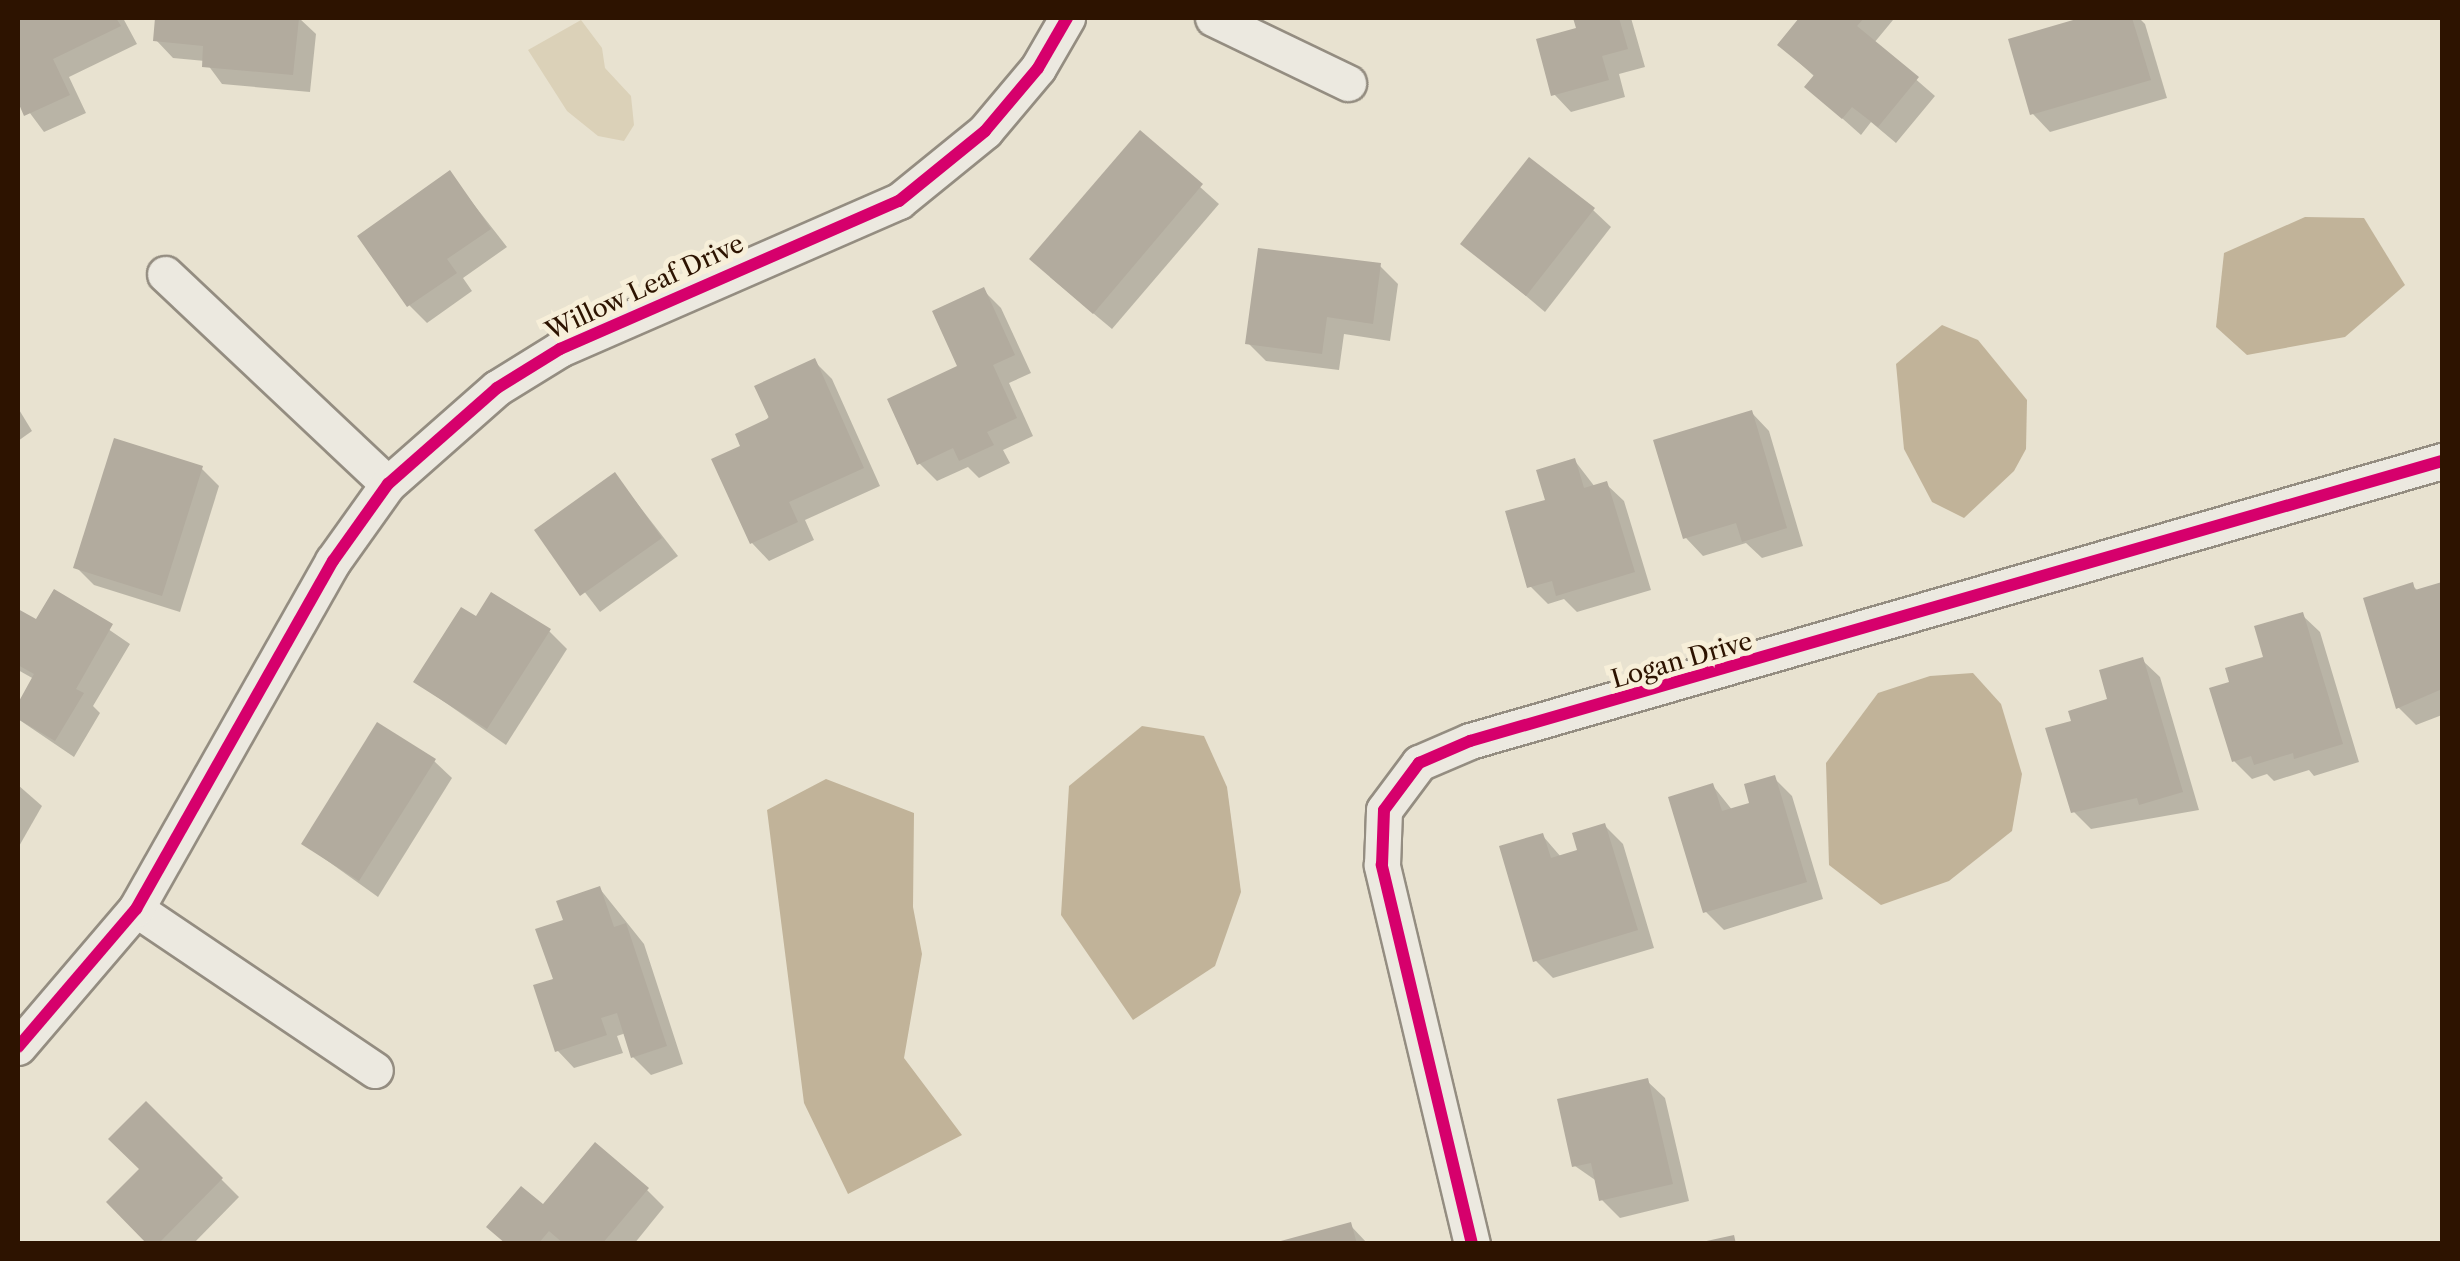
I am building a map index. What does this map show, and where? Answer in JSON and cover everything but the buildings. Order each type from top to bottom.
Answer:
[{"type":"street","name":"Willow Leaf Drive","points":[[18,1047],[136,909],[333,561],[388,484],[497,388],[560,349],[899,202],[985,130],[1038,68],[1067,18]]},
{"type":"street","points":[[1213,18],[1348,83]]},
{"type":"street","points":[[165,274],[388,484]]},
{"type":"street","name":"Logan Drive","points":[[1472,1244],[1382,865],[1384,810],[1418,764],[1470,742],[2442,461]]},
{"type":"street","points":[[136,909],[375,1070]]},
{"type":"shaded area","points":[[581,20],[602,48],[605,68],[631,96],[634,125],[624,141],[598,136],[567,111],[528,50]]},
{"type":"shaded area","points":[[2305,217],[2364,218],[2405,285],[2345,337],[2247,355],[2216,327],[2224,253]]},
{"type":"shaded area","points":[[1942,325],[1978,340],[2027,400],[2026,449],[2014,471],[1964,518],[1932,502],[1904,449],[1896,364]]},
{"type":"shaded area","points":[[1973,673],[2001,704],[2022,774],[2012,831],[1949,881],[1881,905],[1829,865],[1826,763],[1878,693],[1930,676]]},
{"type":"shaded area","points":[[1142,726],[1204,736],[1227,787],[1241,892],[1215,966],[1133,1020],[1061,915],[1069,786]]},
{"type":"shaded area","points":[[826,779],[914,813],[913,907],[922,954],[904,1058],[962,1135],[848,1194],[804,1103],[767,810]]},
{"type":"cycle path","points":[[18,1047],[136,909],[333,561],[388,484],[497,388],[560,349],[899,201],[985,131],[1038,68],[1067,18]]},
{"type":"cycle path","points":[[1472,1244],[1382,865],[1384,810],[1419,763],[1470,741],[2442,461]]}]
